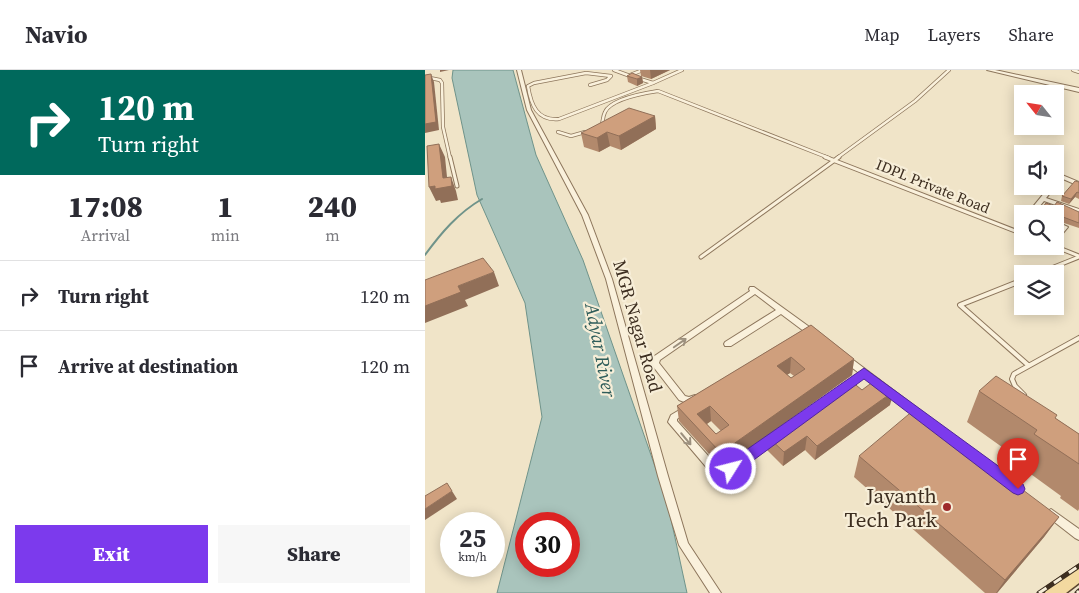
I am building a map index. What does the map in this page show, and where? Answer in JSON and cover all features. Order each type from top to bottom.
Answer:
[{"type":"main road","points":[[1053,593],[1079,573]]},
{"type":"street","name":"MGR Nagar Road","points":[[519,70],[529,110],[585,215],[609,279],[684,545],[716,593]]},
{"type":"street","points":[[989,70],[1078,88]]},
{"type":"street","points":[[1064,178],[1079,184]]},
{"type":"street","points":[[1037,205],[1045,195]]},
{"type":"street","points":[[1042,198],[1079,211]]},
{"type":"street","points":[[778,434],[731,469],[724,472],[716,472],[672,422],[677,415],[703,395],[689,401],[681,398],[655,363],[656,360],[753,290],[808,333]]},
{"type":"street","points":[[728,344],[781,310]]},
{"type":"street","points":[[840,354],[928,421]]},
{"type":"street","points":[[833,395],[864,373]]},
{"type":"street","points":[[1039,505],[1079,535]]},
{"type":"lane","points":[[614,70],[653,83]]},
{"type":"lane","points":[[630,76],[643,70]]},
{"type":"lane","points":[[590,85],[607,80],[611,76],[586,74],[534,82],[528,86],[529,99],[543,119],[550,121],[653,83],[682,70]]},
{"type":"lane","points":[[701,257],[915,101],[949,70]]},
{"type":"lane","points":[[1073,70],[1079,72]]},
{"type":"lane","points":[[425,77],[440,80],[442,83],[443,127],[457,186]]},
{"type":"lane","name":"IDPL Private Road","points":[[595,128],[603,123],[604,113],[609,107],[629,98],[658,91],[1014,230]]},
{"type":"lane","points":[[558,132],[568,136],[578,136],[587,132]]},
{"type":"lane","points":[[1064,250],[1079,257]]},
{"type":"lane","points":[[1059,265],[1079,257]]},
{"type":"lane","points":[[1014,284],[960,305],[1028,365]]},
{"type":"lane","points":[[1028,398],[1015,386],[1012,379],[1014,374],[1079,338]]},
{"type":"water","name":"Adyar River","points":[[453,70],[513,70],[536,155],[583,260],[667,501],[687,593],[497,593],[501,577],[505,577],[505,562],[515,523],[515,577],[580,577],[580,512],[518,512],[542,417],[525,303],[477,195],[452,78]]},
{"type":"building","points":[[632,73],[642,77],[637,79],[627,76]]},
{"type":"building","points":[[431,74],[436,122],[425,124],[425,75]]},
{"type":"building","points":[[629,108],[655,116],[619,136],[607,132],[597,138],[581,133]]},
{"type":"building","points":[[439,144],[443,178],[451,177],[452,186],[435,189],[435,186],[429,187],[427,146]]},
{"type":"building","points":[[1075,181],[1079,182],[1079,193],[1077,192],[1071,199],[1062,196]]},
{"type":"building","points":[[1064,205],[1079,212],[1079,223],[1064,217]]},
{"type":"building","points":[[483,258],[494,272],[458,286],[461,292],[425,306],[425,280]]},
{"type":"building","points":[[811,325],[854,359],[722,452],[677,406]],"holes":[[[791,357],[805,369],[791,378],[777,366]],[[710,406],[729,425],[716,434],[697,414]]]},
{"type":"building","points":[[996,376],[1057,415],[1055,418],[1079,434],[1079,464],[1034,434],[1037,430],[979,391]]},
{"type":"building","points":[[878,378],[894,391],[817,446],[807,436],[784,452],[767,436],[851,381],[862,390]]},
{"type":"building","name":"Jayanth Tech Park","points":[[915,409],[1059,517],[1005,580],[859,456]]},
{"type":"building","points":[[447,483],[452,491],[425,509],[425,496]]},
{"type":"waterway","points":[[425,255],[451,224],[482,199]]},
{"type":"railway","points":[[1039,593],[1079,566]]},
{"type":"place","name":"Jayanth Tech Park","points":[[947,507]]},
{"type":"route","points":[[731,469],[864,373],[1018,489]]}]
